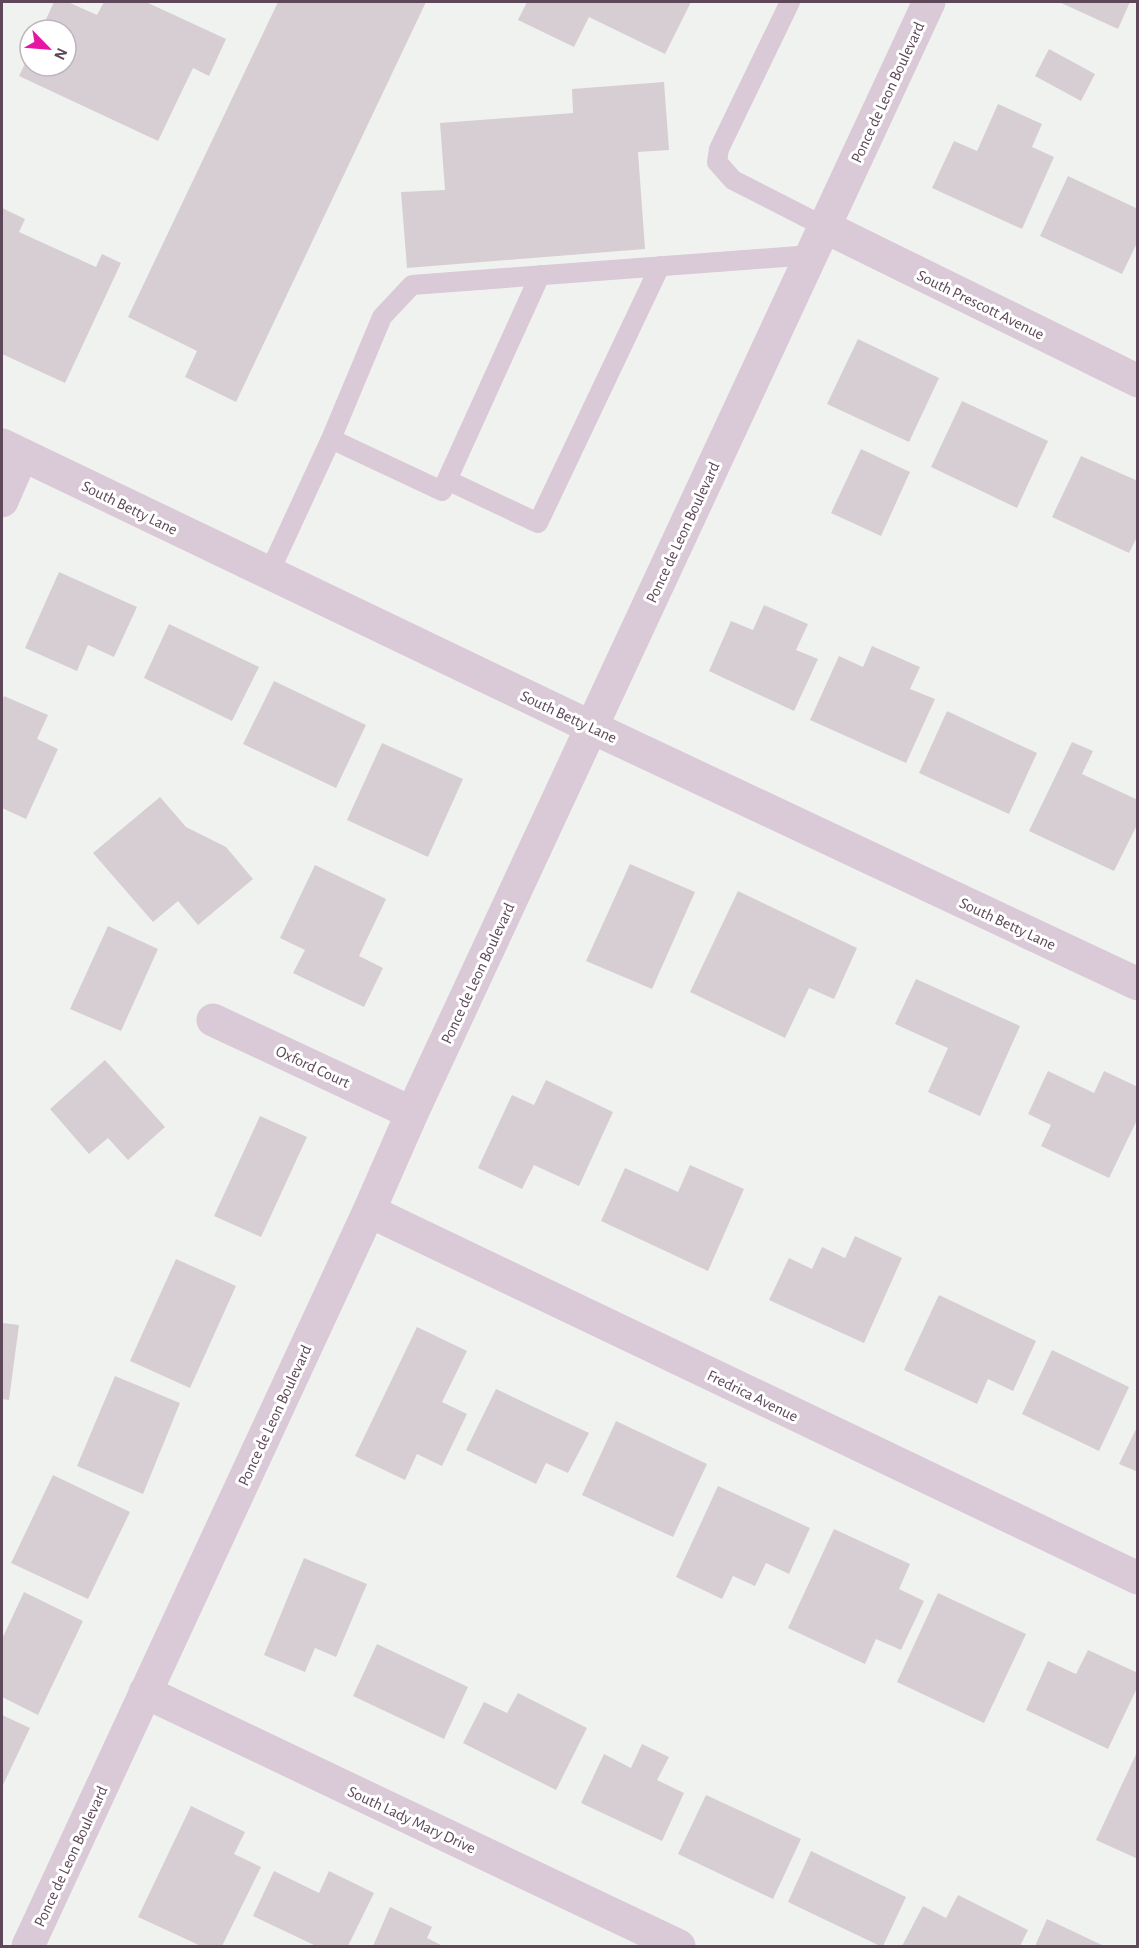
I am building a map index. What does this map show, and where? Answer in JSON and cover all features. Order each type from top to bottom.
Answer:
[{"type":"street","name":"Ponce de Leon Boulevard","points":[[28,1947],[591,726],[929,2]]},
{"type":"street","name":"South Prescott Avenue","points":[[818,241],[1137,381]]},
{"type":"street","name":"South Betty Lane","points":[[12,450],[1137,984]]},
{"type":"street","points":[[2,501],[12,450]]},
{"type":"street","name":"Oxford Court","points":[[213,1020],[412,1113]]},
{"type":"street","name":"Fredrica Avenue","points":[[369,1211],[1137,1578]]},
{"type":"street","name":"South Lady Mary Drive","points":[[145,1692],[680,1947]]},
{"type":"lane","points":[[790,2],[719,149],[717,162],[733,180],[818,241]]},
{"type":"lane","points":[[269,573],[331,439],[382,317],[412,285],[660,266],[818,241]]},
{"type":"lane","points":[[447,480],[538,523],[660,266]]},
{"type":"lane","points":[[331,439],[442,491],[540,275]]},
{"type":"building","points":[[54,2],[68,2],[97,15],[104,2],[146,2],[226,39],[209,76],[193,68],[158,141],[23,78],[78,78],[78,18],[47,18]]},
{"type":"building","points":[[278,2],[426,2],[236,402],[185,377],[197,351],[128,317]]},
{"type":"building","points":[[527,2],[691,2],[665,54],[589,17],[574,47],[518,20]]},
{"type":"building","points":[[1059,2],[1130,2],[1118,29]]},
{"type":"building","points":[[1049,49],[1095,74],[1081,101],[1035,76]]},
{"type":"building","points":[[664,82],[669,150],[638,152],[645,249],[407,268],[401,192],[445,190],[440,123],[573,113],[572,89]]},
{"type":"building","points":[[998,104],[1042,124],[1032,147],[1054,157],[1022,229],[932,188],[954,141],[977,151]]},
{"type":"building","points":[[1068,176],[1138,209],[1138,241],[1122,274],[1040,236]]},
{"type":"building","points":[[2,208],[25,219],[19,232],[96,267],[102,254],[121,263],[65,383],[2,354]]},
{"type":"building","points":[[858,339],[939,378],[909,442],[827,404]]},
{"type":"building","points":[[962,401],[1048,441],[1017,508],[931,467]]},
{"type":"building","points":[[861,449],[910,472],[881,536],[831,513]]},
{"type":"building","points":[[1081,456],[1138,481],[1138,535],[1129,553],[1052,517]]},
{"type":"building","points":[[59,572],[137,607],[114,657],[88,645],[77,671],[25,648]]},
{"type":"building","points":[[764,605],[808,624],[796,650],[818,659],[794,711],[709,671],[731,621],[753,630]]},
{"type":"building","points":[[169,624],[259,667],[232,721],[144,678]]},
{"type":"building","points":[[872,646],[920,667],[910,689],[935,699],[906,763],[810,720],[839,656],[863,667]]},
{"type":"building","points":[[274,681],[366,725],[336,788],[243,744]]},
{"type":"building","points":[[4,696],[48,715],[37,739],[58,749],[26,819],[2,808],[2,702]]},
{"type":"building","points":[[947,711],[1037,753],[1009,814],[919,773]]},
{"type":"building","points":[[1072,742],[1093,751],[1082,774],[1138,800],[1138,823],[1114,871],[1029,831]]},
{"type":"building","points":[[382,743],[463,779],[428,857],[347,820]]},
{"type":"building","points":[[160,797],[186,827],[226,847],[253,879],[198,925],[178,901],[153,922],[93,853]]},
{"type":"building","points":[[630,864],[695,892],[652,989],[586,961]]},
{"type":"building","points":[[315,865],[386,899],[359,956],[383,968],[364,1007],[293,973],[305,950],[280,938]]},
{"type":"building","points":[[738,891],[857,948],[834,999],[809,988],[785,1038],[690,992]]},
{"type":"building","points":[[108,926],[158,949],[121,1031],[70,1009]]},
{"type":"building","points":[[916,979],[1020,1026],[980,1116],[928,1092],[948,1048],[895,1024]]},
{"type":"building","points":[[105,1060],[165,1127],[128,1160],[108,1138],[89,1154],[50,1109]]},
{"type":"building","points":[[1048,1071],[1094,1093],[1104,1071],[1138,1087],[1138,1118],[1109,1178],[1041,1146],[1051,1125],[1028,1114]]},
{"type":"building","points":[[546,1080],[613,1112],[579,1186],[534,1165],[522,1189],[478,1168],[512,1095],[534,1105]]},
{"type":"building","points":[[260,1116],[307,1137],[261,1237],[214,1216]]},
{"type":"building","points":[[690,1165],[744,1189],[708,1271],[601,1221],[625,1168],[678,1192]]},
{"type":"building","points":[[855,1236],[902,1258],[864,1343],[769,1300],[789,1258],[812,1269],[822,1247],[845,1258]]},
{"type":"building","points":[[176,1259],[236,1286],[190,1388],[130,1361]]},
{"type":"building","points":[[939,1295],[1036,1341],[1013,1391],[988,1379],[977,1404],[904,1370]]},
{"type":"building","points":[[2,1323],[19,1325],[9,1400],[2,1399]]},
{"type":"building","points":[[417,1327],[467,1351],[442,1402],[467,1414],[442,1466],[417,1454],[405,1480],[355,1456]]},
{"type":"building","points":[[1052,1350],[1129,1387],[1099,1451],[1022,1414]]},
{"type":"building","points":[[115,1376],[180,1403],[143,1494],[77,1466]]},
{"type":"building","points":[[496,1389],[589,1433],[568,1473],[546,1463],[536,1484],[466,1450]]},
{"type":"building","points":[[616,1421],[707,1464],[673,1537],[582,1495]]},
{"type":"building","points":[[1138,1425],[1138,1472],[1119,1464]]},
{"type":"building","points":[[53,1475],[130,1512],[88,1599],[11,1563]]},
{"type":"building","points":[[718,1486],[810,1528],[789,1574],[766,1563],[755,1586],[733,1576],[722,1599],[676,1577]]},
{"type":"building","points":[[834,1529],[910,1564],[899,1589],[924,1601],[901,1650],[876,1639],[865,1664],[788,1628]]},
{"type":"building","points":[[304,1558],[367,1584],[336,1657],[315,1648],[305,1672],[264,1655]]},
{"type":"building","points":[[24,1592],[83,1621],[38,1715],[2,1697],[2,1639]]},
{"type":"building","points":[[938,1593],[1026,1634],[984,1723],[897,1682]]},
{"type":"building","points":[[377,1644],[468,1687],[444,1739],[353,1696]]},
{"type":"building","points":[[1088,1650],[1138,1673],[1138,1686],[1108,1749],[1026,1710],[1048,1661],[1076,1674]]},
{"type":"building","points":[[518,1693],[587,1728],[556,1790],[463,1743],[484,1702],[507,1713]]},
{"type":"building","points":[[2,1715],[30,1728],[2,1787]]},
{"type":"building","points":[[642,1744],[669,1757],[657,1780],[684,1793],[662,1841],[581,1803],[604,1754],[631,1768]]},
{"type":"building","points":[[1138,1750],[1138,1859],[1096,1840]]},
{"type":"building","points":[[706,1795],[801,1839],[773,1899],[678,1854]]},
{"type":"building","points":[[191,1806],[245,1832],[234,1854],[261,1867],[222,1946],[201,1946],[138,1917]]},
{"type":"building","points":[[811,1851],[906,1897],[883,1946],[788,1902]]},
{"type":"building","points":[[274,1871],[319,1893],[329,1871],[374,1893],[348,1946],[316,1946],[253,1916]]},
{"type":"building","points":[[958,1895],[1028,1930],[1020,1946],[902,1946],[923,1906],[946,1918]]},
{"type":"building","points":[[390,1907],[432,1927],[427,1938],[443,1946],[373,1946]]},
{"type":"building","points":[[1047,1919],[1104,1946],[1035,1946]]}]
